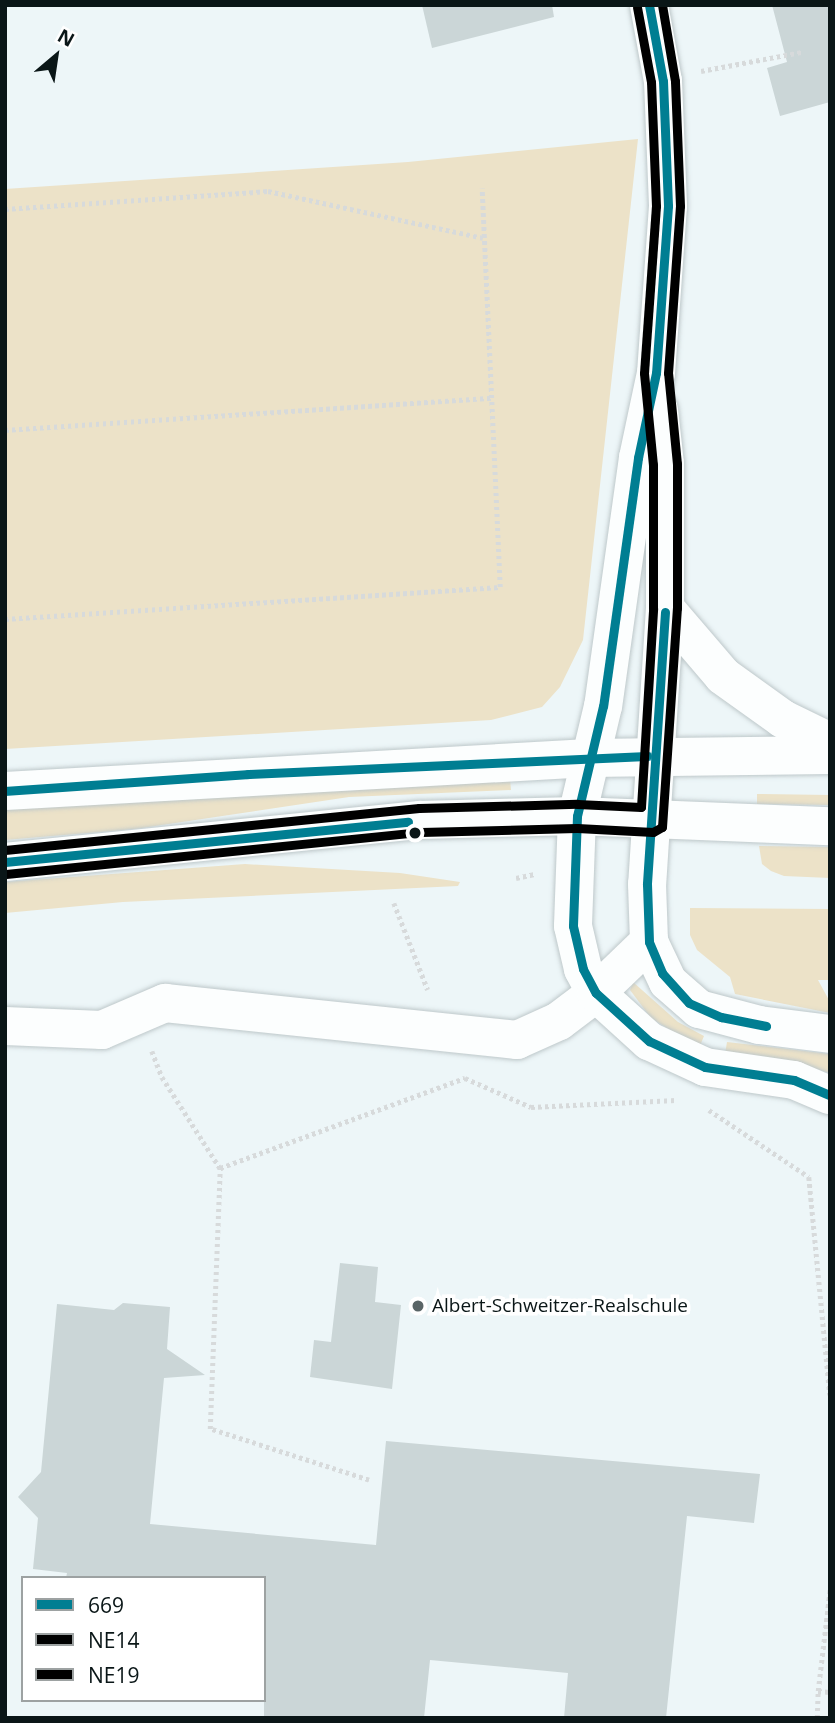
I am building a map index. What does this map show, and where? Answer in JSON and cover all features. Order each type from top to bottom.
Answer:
[{"type":"street","points":[[649,5],[663,81],[668,206],[656,373],[638,458],[603,706],[577,816],[573,926],[583,968],[596,993],[635,1032],[685,1060],[794,1080],[830,1096]]},
{"type":"street","points":[[656,373],[665,464],[665,608],[659,756],[652,820],[649,942],[668,982],[699,1009],[759,1025],[830,1034]]},
{"type":"street","points":[[665,608],[723,676],[783,719],[830,743]]},
{"type":"street","points":[[5,791],[589,758],[830,755]]},
{"type":"street","points":[[5,862],[420,820],[577,816],[830,827]]},
{"type":"street","points":[[5,1026],[102,1030],[127,1023],[139,1013],[165,1003],[517,1040],[559,1021],[596,993],[649,942]]},
{"type":"path","points":[[663,81],[741,60],[802,52]]},
{"type":"path","points":[[5,619],[500,587],[482,188]]},
{"type":"path","points":[[5,209],[268,191],[483,237]]},
{"type":"path","points":[[5,430],[492,398]]},
{"type":"path","points":[[527,864],[528,873]]},
{"type":"path","points":[[139,1013],[162,1077],[220,1168],[210,1429],[369,1480]]},
{"type":"path","points":[[220,1168],[465,1078],[531,1107],[679,1099]]},
{"type":"path","points":[[704,1107],[809,1177],[830,1395]]},
{"type":"path","points":[[817,1718],[830,1589]]},
{"type":"path","points":[[818,1691],[830,1692]]},
{"type":"shaded area","points":[[638,139],[583,640],[560,687],[542,707],[491,720],[5,749],[5,189],[408,162]]},
{"type":"shaded area","points":[[510,779],[511,790],[349,797],[135,829],[5,840],[5,808]]},
{"type":"shaded area","points":[[757,794],[830,795],[830,805],[757,804]]},
{"type":"shaded area","points":[[759,846],[830,847],[830,878],[784,876],[771,871],[762,864]]},
{"type":"shaded area","points":[[245,864],[400,873],[460,882],[458,886],[123,902],[5,913],[5,882]]},
{"type":"shaded area","points":[[690,908],[830,909],[830,980],[818,980],[830,1002],[830,1013],[735,994],[730,977],[697,950],[690,935]]},
{"type":"shaded area","points":[[633,982],[678,1022],[704,1036],[699,1048],[651,1018],[630,990]]},
{"type":"shaded area","points":[[727,1042],[830,1054],[830,1073],[798,1064],[725,1054]]},
{"type":"building","points":[[422,5],[552,5],[554,17],[432,48]]},
{"type":"building","points":[[772,5],[830,5],[830,102],[780,116],[767,68],[787,62]]},
{"type":"building","points":[[340,1263],[378,1267],[375,1302],[401,1305],[392,1389],[310,1377],[314,1340],[331,1342]]},
{"type":"building","points":[[123,1303],[170,1307],[167,1349],[205,1375],[164,1378],[150,1524],[376,1545],[386,1441],[760,1474],[754,1523],[687,1516],[666,1718],[564,1718],[568,1673],[430,1660],[424,1718],[264,1718],[266,1576],[66,1576],[67,1573],[33,1569],[38,1518],[18,1497],[41,1472],[57,1304],[114,1310]]},
{"type":"transit line","name":"669","points":[[649,5],[663,81],[668,206],[656,373],[638,458],[603,706],[577,816],[573,926],[583,969],[596,993],[649,1041],[705,1067],[794,1080],[830,1095]]},
{"type":"transit line","name":"NE14","points":[[6,874],[421,832],[577,828],[653,832],[662,827],[677,608],[677,464],[668,373],[680,206],[675,81],[662,5]]},
{"type":"transit line","name":"NE19","points":[[5,850],[419,808],[577,804],[641,807],[653,608],[653,465],[644,373],[656,206],[651,82],[637,7]]},
{"type":"transit line","name":"669","points":[[665,612],[647,884],[649,942],[662,973],[689,1003],[721,1017],[766,1026]]},
{"type":"transit line","name":"669","points":[[5,791],[248,774],[648,756]]},
{"type":"transit line","name":"669","points":[[5,862],[408,822]]},
{"type":"place","name":"Albert-Schweitzer-Realschule","points":[[418,1306]]}]
